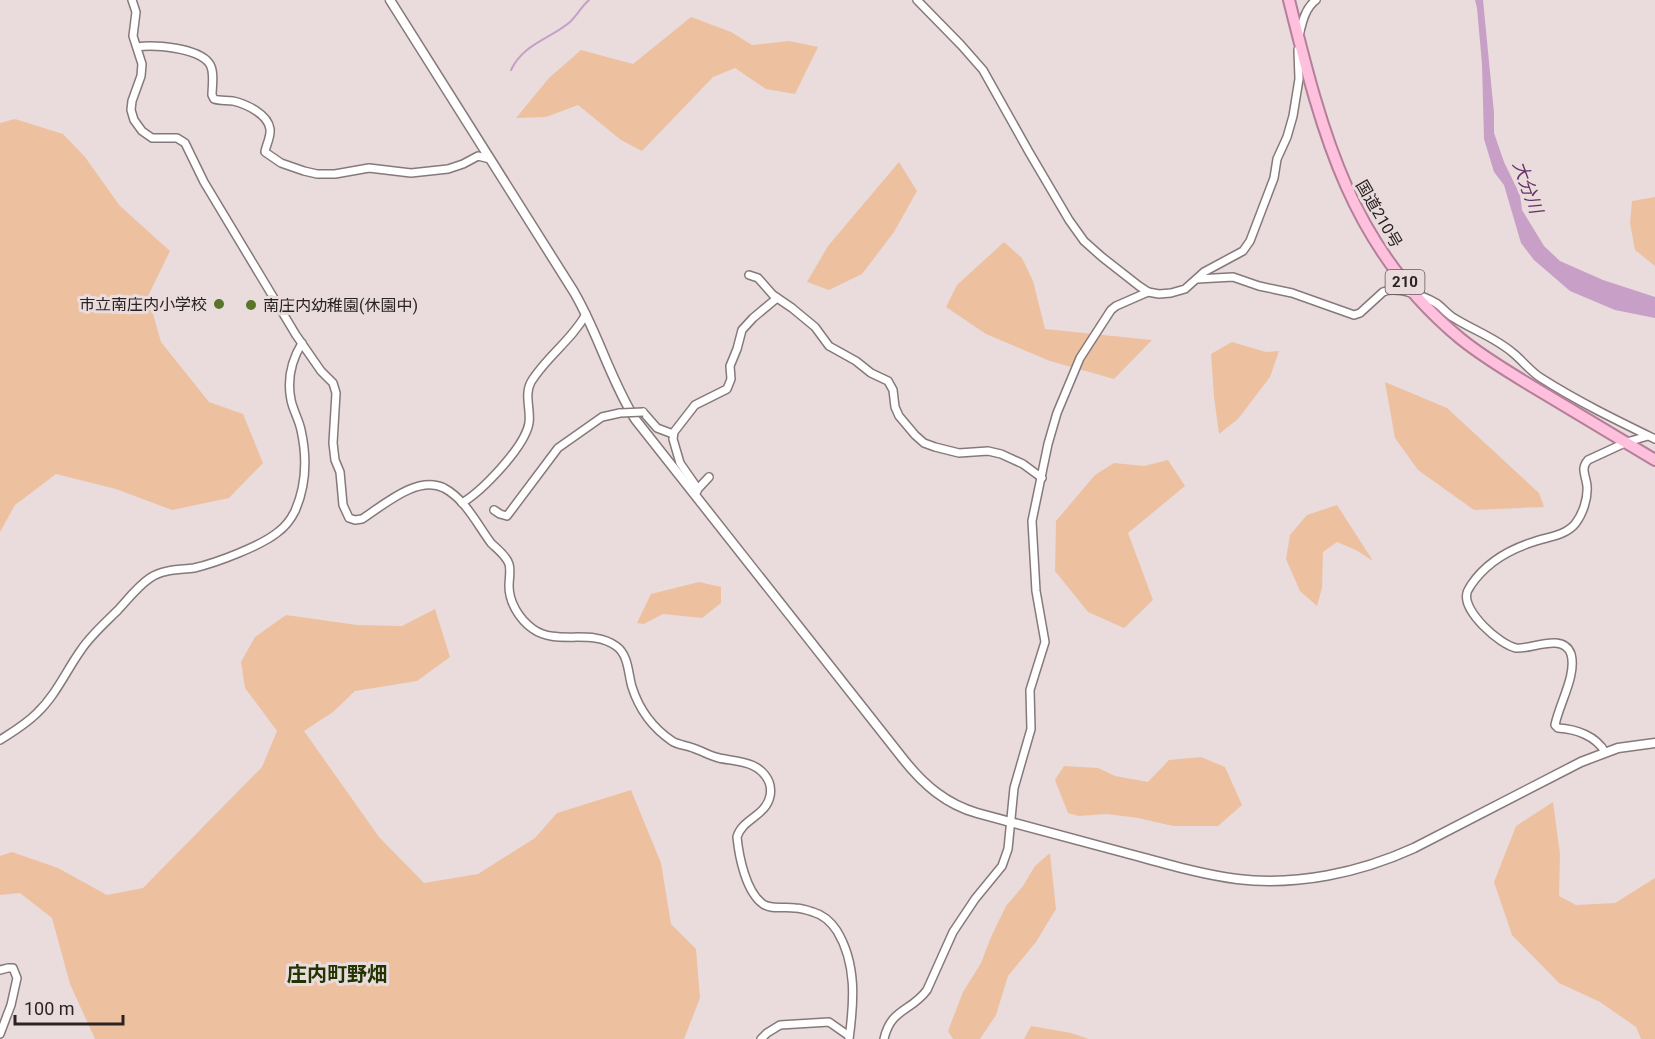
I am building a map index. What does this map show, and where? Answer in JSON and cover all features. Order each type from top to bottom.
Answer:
[{"type":"highway","name":"国道210号","points":[[1289,0],[1320,116],[1341,177],[1373,237],[1394,269],[1416,295],[1473,348],[1655,460]]},
{"type":"street","points":[[132,0],[136,12],[133,36],[142,68],[130,110],[134,120],[142,131],[152,138],[177,138],[185,143],[204,182],[302,343],[321,371],[333,383],[336,390],[333,450],[340,472],[343,505],[349,518],[362,519],[408,489],[427,485],[444,489],[462,503],[507,560],[512,603],[529,626],[539,633],[591,637],[616,646],[625,658],[633,690],[641,709],[648,720],[666,736],[673,742],[710,756],[749,764],[769,781],[771,790],[766,807],[738,833],[737,841],[744,873],[760,902],[765,905],[815,912],[834,926],[844,943],[851,970],[853,999],[849,1038]]},
{"type":"street","points":[[390,0],[574,292],[586,314],[617,387],[645,434],[695,492],[915,774],[933,791],[956,806],[1209,874],[1274,881],[1355,869],[1405,852],[1570,767],[1605,752],[1627,746],[1655,743]]},
{"type":"street","points":[[917,0],[983,70],[1069,220],[1084,241],[1148,292],[1159,294],[1185,289],[1209,269],[1243,251],[1248,245],[1274,178],[1277,159],[1293,116],[1299,79],[1299,37],[1305,15],[1310,5],[1316,0]]},
{"type":"street","points":[[137,47],[146,45],[176,48],[207,61],[212,69],[213,99],[229,100],[251,107],[270,126],[271,133],[265,153],[296,169],[317,174],[340,174],[369,168],[417,172],[448,169],[478,156],[490,159]]},
{"type":"street","points":[[749,275],[758,278],[777,298],[815,327],[829,346],[888,381],[893,390],[896,411],[924,443],[959,453],[987,451],[1001,454],[1023,464],[1042,478]]},
{"type":"street","points":[[1197,279],[1233,277],[1259,286],[1292,293],[1354,315],[1360,313],[1387,290],[1399,290],[1416,295],[1433,302],[1453,317],[1508,349],[1541,378],[1572,397],[1651,437]]},
{"type":"street","points":[[884,1039],[895,1016],[921,998],[927,990],[953,932],[975,899],[1002,866],[1008,849],[1013,795],[1031,729],[1030,690],[1045,642],[1036,591],[1032,521],[1048,444],[1057,413],[1080,358],[1111,310],[1148,292]]},
{"type":"street","points":[[695,492],[696,486],[682,466],[673,434],[692,408],[727,389],[731,379],[730,366],[742,330],[777,298]]},
{"type":"street","points":[[462,503],[479,490],[514,453],[529,422],[528,394],[532,381],[573,333],[586,314]]},
{"type":"street","points":[[0,740],[38,712],[62,682],[91,636],[151,578],[166,571],[195,568],[220,561],[270,537],[283,527],[293,514],[303,485],[304,462],[302,434],[291,401],[290,390],[292,363],[302,343]]},
{"type":"street","points":[[494,510],[507,516],[558,448],[602,417],[643,412],[657,428],[673,434]]},
{"type":"street","points":[[1605,752],[1597,742],[1583,733],[1558,728],[1555,725],[1571,674],[1572,657],[1569,650],[1549,642],[1516,648],[1505,644],[1476,618],[1469,608],[1467,592],[1478,575],[1493,561],[1510,551],[1570,530],[1580,517],[1584,505],[1587,488],[1583,472],[1588,460],[1626,442],[1651,437]]},
{"type":"street","points":[[695,492],[709,477]]},
{"type":"street","points":[[0,970],[13,968],[17,978],[11,1005],[0,1034]]},
{"type":"street","points":[[761,1039],[780,1026],[829,1022],[849,1038]]},
{"type":"shaded area","points":[[1475,0],[1483,0],[1494,133],[1504,162],[1520,195],[1522,210],[1544,246],[1560,261],[1603,280],[1655,297],[1655,318],[1615,310],[1570,291],[1534,260],[1521,243],[1504,185],[1494,172],[1484,139],[1482,64]]},
{"type":"shaded area","points":[[691,17],[731,32],[752,45],[789,41],[818,47],[795,94],[766,89],[735,68],[713,77],[642,151],[621,140],[578,105],[546,117],[516,118],[549,78],[581,50],[633,64]]},
{"type":"shaded area","points":[[15,119],[63,134],[85,157],[120,206],[170,251],[148,296],[161,342],[209,402],[243,414],[263,463],[229,498],[172,510],[116,489],[56,474],[15,505],[0,532],[0,123]]},
{"type":"shaded area","points":[[899,162],[917,191],[894,232],[862,274],[829,290],[807,282],[828,246]]},
{"type":"shaded area","points":[[1655,197],[1655,266],[1635,250],[1630,223],[1632,201]]},
{"type":"shaded area","points":[[1004,242],[1022,258],[1033,281],[1045,329],[1152,340],[1114,379],[1050,361],[986,334],[946,307],[957,285]]},
{"type":"shaded area","points":[[1232,342],[1266,352],[1279,351],[1270,377],[1238,419],[1219,434],[1211,354]]},
{"type":"shaded area","points":[[1385,382],[1447,408],[1539,493],[1544,507],[1474,510],[1418,470],[1395,438]]},
{"type":"shaded area","points":[[1168,460],[1185,486],[1128,533],[1153,600],[1124,628],[1088,612],[1055,571],[1056,521],[1095,475],[1114,463],[1144,466]]},
{"type":"shaded area","points":[[1337,505],[1373,561],[1337,542],[1323,552],[1322,588],[1317,606],[1300,591],[1286,559],[1290,535],[1307,515]]},
{"type":"shaded area","points":[[699,582],[721,587],[721,603],[702,618],[663,614],[644,624],[637,623],[651,594]]},
{"type":"shaded area","points":[[435,609],[450,657],[417,681],[355,691],[333,712],[304,731],[379,837],[424,883],[478,874],[535,838],[557,813],[631,790],[661,863],[671,924],[696,949],[700,998],[684,1039],[95,1039],[70,984],[52,918],[20,893],[0,895],[0,856],[12,852],[58,868],[107,895],[143,888],[262,767],[277,731],[245,688],[241,662],[255,637],[286,615],[357,625],[402,626]]},
{"type":"shaded area","points":[[1201,757],[1225,767],[1242,805],[1218,826],[1173,826],[1107,814],[1079,816],[1068,813],[1055,780],[1064,766],[1098,768],[1115,776],[1148,782],[1169,760]]},
{"type":"shaded area","points":[[1553,802],[1560,854],[1559,896],[1576,905],[1615,903],[1655,878],[1655,1039],[1641,1039],[1636,1027],[1600,1002],[1559,983],[1512,935],[1494,882],[1516,826]]},
{"type":"shaded area","points":[[1050,853],[1056,909],[1036,942],[1008,976],[996,1015],[980,1039],[953,1039],[948,1031],[963,992],[981,963],[1006,906],[1023,886],[1035,866]]},
{"type":"shaded area","points":[[1031,1026],[1071,1033],[1089,1039],[1024,1039]]},
{"type":"waterway","points":[[511,70],[522,54],[570,22],[589,0]]},
{"type":"place","name":"市立南庄内小学校","points":[[219,304]]},
{"type":"place","name":"南庄内幼稚園(休園中)","points":[[251,305]]},
{"type":"district","name":"庄内町野畑","points":[[337,974]]},
{"type":"water label","name":"大分川","points":[[1528,187]]}]
